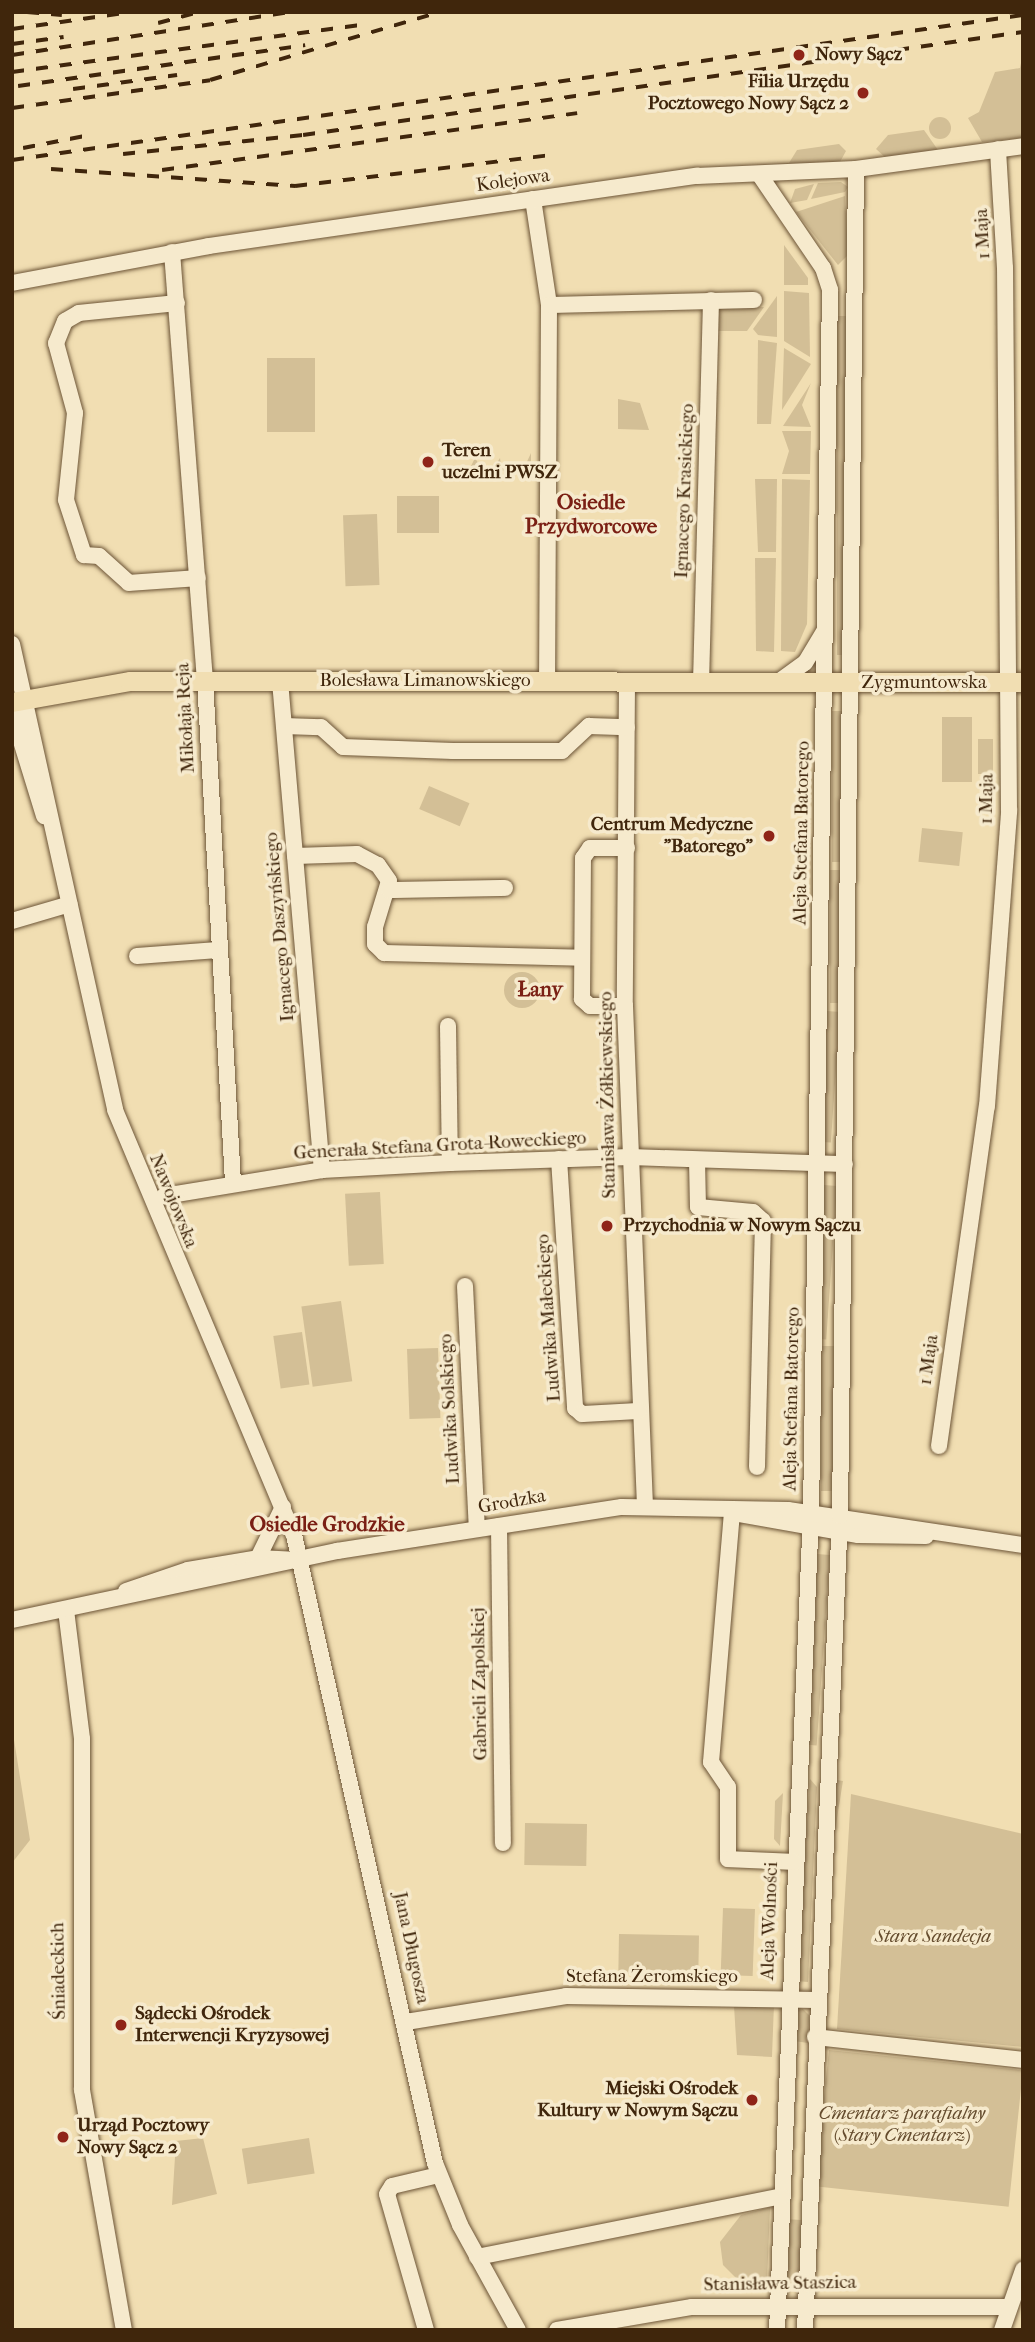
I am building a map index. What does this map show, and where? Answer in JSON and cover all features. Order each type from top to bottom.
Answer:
[{"type":"main road","name":"Bolesława Limanowskiego","points":[[15,708],[130,681],[825,683]]},
{"type":"main road","name":"Zygmuntowska","points":[[825,683],[1016,682]]},
{"type":"street","name":"Kolejowa","points":[[12,283],[172,252],[533,199],[759,174],[856,169],[1023,146]]},
{"type":"street","name":"1 Maja","points":[[939,1446],[988,1093],[1016,682],[1015,375],[998,149]]},
{"type":"street","points":[[805,2330],[839,1524],[853,683],[856,169]]},
{"type":"street","name":"Aleja Stefana Batorego","points":[[759,174],[823,268],[830,290],[827,625],[811,1520]]},
{"type":"street","points":[[533,199],[549,305],[547,681]]},
{"type":"street","name":"Mikołaja Reja","points":[[172,252],[205,680],[233,1183]]},
{"type":"street","name":"Ignacego Krasickiego","points":[[701,683],[711,300]]},
{"type":"street","points":[[549,305],[754,300]]},
{"type":"street","points":[[177,303],[79,313],[65,321],[56,343],[75,413],[66,500],[84,555],[99,556],[129,583],[198,578]]},
{"type":"street","points":[[777,683],[805,663],[827,625]]},
{"type":"street","name":"Nawojowska","points":[[12,644],[18,751],[55,841]]},
{"type":"street","name":"Ignacego Daszyńskiego","points":[[280,681],[322,1170]]},
{"type":"street","name":"Stanisława Żółkiewskiego","points":[[627,682],[625,1006],[639,1411],[645,1507]]},
{"type":"street","name":"Nawojowska","points":[[15,708],[55,841],[115,1110],[151,1210],[283,1507],[302,1561]]},
{"type":"street","points":[[284,726],[321,727],[343,747],[453,751],[562,751],[589,726],[627,727]]},
{"type":"street","points":[[625,1006],[590,1006],[582,999],[583,858],[590,848],[627,848]]},
{"type":"street","points":[[295,856],[368,857],[389,881],[389,890],[375,927],[375,944],[384,953],[582,958]]},
{"type":"street","points":[[389,890],[506,888]]},
{"type":"street","points":[[12,921],[70,904]]},
{"type":"street","points":[[137,956],[218,950]]},
{"type":"street","points":[[448,1026],[450,1163]]},
{"type":"street","name":"Generała Stefana Grota-Roweckiego","points":[[164,1196],[322,1170],[450,1163],[630,1157],[845,1164]]},
{"type":"street","name":"Ludwika Małeckiego","points":[[559,1160],[575,1408],[582,1414],[639,1411]]},
{"type":"street","points":[[697,1160],[698,1207],[753,1212],[763,1221],[757,1467]]},
{"type":"street","name":"Ludwika Solskiego","points":[[464,1286],[477,1529]]},
{"type":"street","points":[[258,1558],[283,1507]]},
{"type":"street","name":"Grodzka","points":[[302,1561],[477,1529],[645,1507],[732,1512],[744,1507],[839,1524],[1023,1545]]},
{"type":"street","points":[[732,1512],[711,1762],[728,1787],[728,1859],[794,1862]]},
{"type":"street","name":"Aleja Wolności","points":[[778,2330],[788,2000],[811,1520]]},
{"type":"street","name":"Gabrieli Zapolskiej","points":[[499,1526],[503,1843]]},
{"type":"street","points":[[105,1602],[147,1581],[258,1558],[302,1561]]},
{"type":"street","points":[[12,1620],[302,1561]]},
{"type":"street","name":"Jana Długosza","points":[[302,1561],[439,2175],[477,2257],[518,2330]]},
{"type":"street","name":"Śniadeckich","points":[[66,1610],[82,1748],[82,2090],[124,2330]]},
{"type":"street","name":"Stefana Żeromskiego","points":[[406,2022],[566,1996],[817,2000]]},
{"type":"street","points":[[816,2037],[1023,2060]]},
{"type":"street","points":[[426,2330],[387,2194],[392,2186],[439,2175]]},
{"type":"street","points":[[477,2257],[782,2196]]},
{"type":"street","points":[[1002,2330],[1006,2307],[1023,2270]]},
{"type":"street","name":"Stanisława Staszica","points":[[558,2330],[660,2309],[778,2305],[1006,2307]]},
{"type":"green space","points":[[1023,53],[1023,138],[982,142],[968,118],[979,112],[995,72],[1020,68]]},
{"type":"green space","points":[[940,117],[948,120],[951,128],[948,136],[940,139],[932,136],[929,128],[932,120]]},
{"type":"green space","points":[[924,130],[938,150],[886,158],[876,149],[888,135]]},
{"type":"green space","points":[[839,144],[846,151],[840,162],[737,166],[789,163],[797,150]]},
{"type":"green space","points":[[841,182],[848,187],[845,192],[811,199],[818,183]]},
{"type":"green space","points":[[814,184],[807,200],[790,203],[795,189]]},
{"type":"green space","points":[[845,196],[848,255],[838,265],[796,212]]},
{"type":"green space","points":[[784,245],[808,278],[808,285],[784,285]]},
{"type":"green space","points":[[784,291],[809,293],[810,357],[784,341]]},
{"type":"green space","points":[[777,296],[777,337],[758,335],[753,329]]},
{"type":"green space","points":[[718,306],[764,307],[747,331],[718,331]]},
{"type":"green space","points":[[837,316],[849,316],[849,655],[837,655]]},
{"type":"green space","points":[[758,340],[777,343],[771,424],[757,424]]},
{"type":"green space","points":[[784,348],[811,364],[782,410]]},
{"type":"green space","points":[[267,358],[315,358],[315,432],[267,432]]},
{"type":"green space","points":[[811,383],[802,405],[811,427],[783,426]]},
{"type":"green space","points":[[618,399],[640,403],[649,430],[618,429]]},
{"type":"green space","points":[[782,431],[811,431],[810,474],[782,474],[789,451]]},
{"type":"green space","points":[[531,453],[531,471],[469,470],[475,458],[480,466],[495,466],[500,458],[501,466],[525,466]]},
{"type":"green space","points":[[755,479],[777,479],[776,552],[758,552]]},
{"type":"green space","points":[[782,479],[810,480],[807,624],[795,652],[781,651]]},
{"type":"green space","points":[[397,496],[439,496],[439,533],[397,533]]},
{"type":"green space","points":[[377,514],[379,585],[345,586],[343,515]]},
{"type":"green space","points":[[755,558],[776,558],[774,652],[756,651]]},
{"type":"green space","points":[[832,711],[845,711],[845,862],[832,862]]},
{"type":"green space","points":[[942,717],[972,717],[972,782],[942,782]]},
{"type":"green space","points":[[978,739],[993,739],[993,774],[978,774]]},
{"type":"green space","points":[[429,786],[470,803],[460,826],[419,809]]},
{"type":"green space","points":[[922,828],[963,832],[959,866],[918,862]]},
{"type":"green space","points":[[830,870],[843,870],[843,1003],[830,1003]]},
{"type":"green space","points":[[522,972],[534,978],[540,990],[534,1002],[522,1008],[510,1002],[504,990],[510,978]]},
{"type":"green space","points":[[827,1011],[840,1012],[831,1143],[818,1142]]},
{"type":"green space","points":[[824,1185],[837,1186],[826,1340],[813,1339]]},
{"type":"green space","points":[[380,1192],[384,1264],[349,1266],[345,1194]]},
{"type":"green space","points":[[341,1301],[352,1381],[313,1387],[301,1307]]},
{"type":"green space","points":[[302,1332],[309,1384],[281,1389],[273,1336]]},
{"type":"green space","points":[[821,1346],[835,1346],[835,1491],[821,1491]]},
{"type":"green space","points":[[438,1348],[440,1418],[409,1419],[407,1349]]},
{"type":"green space","points":[[817,1554],[830,1555],[817,1745],[804,1745]]},
{"type":"green space","points":[[12,1727],[30,1840],[12,1863]]},
{"type":"green space","points":[[810,1779],[817,1787],[808,1982],[796,1981]]},
{"type":"green space","points":[[837,1780],[843,1781],[822,1915],[816,1914]]},
{"type":"green space","points":[[783,1793],[780,1846],[774,1839],[775,1801]]},
{"type":"green space","name":"Stara Sandecja","points":[[851,1794],[1023,1834],[1023,2047],[837,2029]]},
{"type":"green space","points":[[525,1823],[587,1824],[586,1866],[524,1865]]},
{"type":"green space","points":[[723,1908],[755,1909],[753,1976],[721,1975]]},
{"type":"green space","points":[[619,1934],[699,1935],[698,1975],[618,1974]]},
{"type":"green space","points":[[774,2004],[772,2057],[737,2055],[734,2006]]},
{"type":"green space","points":[[803,2009],[809,2015],[808,2043],[794,2041],[798,2010]]},
{"type":"green space","name":"Cmentarz parafialny (Stary Cmentarz)","points":[[829,2050],[1023,2070],[1009,2207],[815,2186]]},
{"type":"green space","points":[[203,2138],[217,2194],[172,2205],[176,2141]]},
{"type":"green space","points":[[309,2138],[315,2174],[247,2184],[242,2149]]},
{"type":"green space","points":[[770,2207],[767,2282],[741,2283],[723,2265],[720,2242],[741,2215]]},
{"type":"green space","points":[[788,2219],[802,2220],[799,2281],[785,2280]]},
{"type":"railway","points":[[27,12],[62,15]]},
{"type":"railway","points":[[158,23],[199,12]]},
{"type":"railway","points":[[12,55],[290,12]]},
{"type":"railway","points":[[12,108],[210,80],[440,12]]},
{"type":"railway","points":[[12,29],[124,13]]},
{"type":"railway","points":[[12,160],[1023,15]]},
{"type":"railway","points":[[12,72],[366,24]]},
{"type":"railway","points":[[123,154],[303,135],[1023,32]]},
{"type":"railway","points":[[12,44],[64,37]]},
{"type":"railway","points":[[18,86],[305,45]]},
{"type":"railway","points":[[73,89],[177,75]]},
{"type":"railway","points":[[162,170],[577,113]]},
{"type":"railway","points":[[23,148],[90,135]]},
{"type":"railway","points":[[51,169],[295,186],[552,155]]},
{"type":"place","name":"Nowy Sącz","points":[[799,55]]},
{"type":"place","name":"Filia Urzędu Pocztowego Nowy Sącz 2","points":[[863,93]]},
{"type":"place","name":"Teren uczelni PWSZ","points":[[428,462]]},
{"type":"place","name":"Centrum Medyczne \"Batorego\"","points":[[769,836]]},
{"type":"place","name":"Przychodnia w Nowym Sączu","points":[[607,1226]]},
{"type":"place","name":"Sądecki Ośrodek Interwencji Kryzysowej","points":[[121,2025]]},
{"type":"place","name":"Miejski Ośrodek Kultury w Nowym Sączu","points":[[752,2100]]},
{"type":"place","name":"Urząd Pocztowy Nowy Sącz 2","points":[[63,2137]]},
{"type":"district","name":"Osiedle Przydworcowe","points":[[591,514]]},
{"type":"district","name":"Łany","points":[[540,989]]},
{"type":"district","name":"Osiedle Grodzkie","points":[[327,1524]]}]
